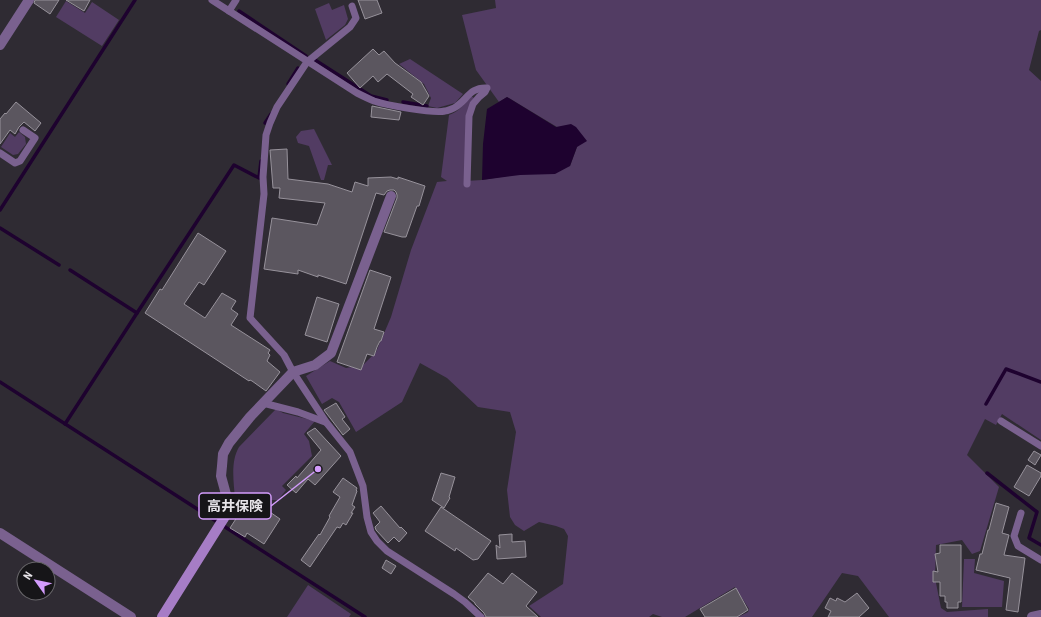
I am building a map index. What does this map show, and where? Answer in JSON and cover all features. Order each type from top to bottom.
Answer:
[{"type":"street","points":[[0,45],[29,0]]},
{"type":"street","points":[[162,617],[224,518],[227,498],[221,476],[223,454],[229,443],[263,403],[293,372],[315,365],[330,353],[391,196]]},
{"type":"street","points":[[0,533],[131,617]]},
{"type":"street","points":[[1032,617],[1041,615]]},
{"type":"lane","points":[[212,0],[357,93],[375,101],[429,111],[444,112],[455,107],[472,91],[480,87],[487,88],[473,104],[469,116],[467,184]]},
{"type":"lane","points":[[229,11],[236,0]]},
{"type":"lane","points":[[352,6],[356,18],[350,27],[307,62],[278,107],[266,135],[263,176],[264,194],[250,318],[284,355],[293,372],[326,422],[350,452],[363,486],[366,517],[371,532],[377,541],[388,551],[465,602],[481,617]]},
{"type":"lane","points":[[0,153],[15,163],[20,161],[35,138],[23,130]]},
{"type":"lane","points":[[263,403],[298,412],[326,422]]},
{"type":"lane","points":[[1002,421],[1041,446]]},
{"type":"lane","points":[[1021,513],[1014,536],[1018,546],[1041,560]]},
{"type":"shaded area","points":[[495,0],[1041,0],[1041,30],[1039,31],[1029,70],[1041,81],[1041,440],[1002,414],[996,425],[985,419],[967,455],[999,487],[980,551],[972,554],[962,540],[936,545],[935,578],[941,608],[947,612],[988,609],[988,617],[889,617],[858,576],[842,573],[812,617],[738,617],[748,612],[749,609],[735,587],[685,617],[662,617],[653,614],[649,617],[541,617],[529,606],[563,584],[568,536],[564,529],[539,522],[524,531],[515,525],[510,517],[507,490],[516,432],[510,412],[478,407],[447,378],[420,363],[402,402],[356,432],[339,402],[332,398],[322,404],[306,376],[330,361],[346,368],[363,365],[376,352],[391,317],[411,250],[437,182],[447,181],[441,177],[449,115],[459,110],[471,96],[474,98],[470,103],[466,181],[482,180],[570,166],[577,147],[557,127],[507,97],[499,102],[476,70],[462,15],[496,8]]},
{"type":"shaded area","points":[[66,1],[85,13],[92,2],[119,20],[102,46],[56,17]]},
{"type":"shaded area","points":[[329,3],[332,10],[344,5],[348,19],[345,25],[326,40],[315,9]]},
{"type":"shaded area","points":[[410,59],[463,94],[455,103],[437,108],[428,106],[431,98],[424,84],[399,64]]},
{"type":"shaded area","points":[[507,97],[556,127],[571,124],[576,127],[587,141],[577,147],[570,166],[555,174],[520,175],[482,180],[483,144],[487,109]]},
{"type":"shaded area","points":[[314,129],[332,165],[328,165],[324,180],[321,180],[309,146],[298,143],[296,137],[301,131]]},
{"type":"shaded area","points":[[19,132],[25,137],[26,144],[18,154],[13,155],[1,147],[10,133],[15,137]]},
{"type":"shaded area","points":[[276,409],[283,413],[315,421],[304,434],[309,441],[312,456],[282,486],[286,490],[278,500],[235,500],[233,473],[236,453],[239,447]]},
{"type":"shaded area","points":[[964,559],[975,559],[974,573],[1004,581],[1002,607],[962,607]]},
{"type":"shaded area","points":[[308,585],[351,614],[349,617],[287,617]]},
{"type":"building","points":[[35,0],[59,0],[50,14],[34,3]]},
{"type":"building","points":[[66,0],[90,0],[84,11]]},
{"type":"building","points":[[358,0],[377,0],[382,13],[365,19]]},
{"type":"building","points":[[373,49],[379,55],[384,51],[395,63],[421,82],[429,96],[423,105],[411,97],[413,94],[387,74],[378,82],[373,76],[360,88],[347,73]]},
{"type":"building","points":[[16,102],[41,123],[35,131],[24,122],[15,134],[10,130],[0,144],[0,119]]},
{"type":"building","points":[[372,106],[401,112],[399,120],[371,117]]},
{"type":"building","points":[[287,149],[288,179],[328,184],[352,192],[355,182],[368,186],[368,178],[391,177],[398,179],[398,177],[425,186],[419,206],[417,206],[406,237],[384,232],[397,198],[396,192],[394,190],[390,190],[384,195],[376,193],[346,284],[298,270],[298,274],[264,269],[272,218],[317,225],[325,203],[279,198],[280,188],[273,188],[270,150]]},
{"type":"building","points":[[198,233],[226,251],[204,285],[199,282],[184,304],[205,318],[222,293],[236,301],[231,309],[238,314],[231,325],[270,350],[268,353],[270,355],[267,361],[280,372],[266,391],[145,313],[160,289],[162,290]]},
{"type":"building","points":[[370,270],[391,277],[374,329],[384,332],[374,356],[367,354],[361,370],[337,362]]},
{"type":"building","points":[[317,297],[339,304],[327,342],[305,335]]},
{"type":"building","points":[[336,403],[345,417],[342,419],[350,429],[343,435],[324,410]]},
{"type":"building","points":[[315,428],[341,456],[315,485],[308,479],[296,493],[287,485],[296,476],[297,478],[321,450],[307,433]]},
{"type":"building","points":[[1034,451],[1041,455],[1035,465],[1028,460]]},
{"type":"building","points":[[1027,465],[1041,473],[1041,476],[1029,496],[1014,487]]},
{"type":"building","points":[[441,473],[455,477],[449,497],[450,498],[444,508],[432,500]]},
{"type":"building","points":[[343,478],[357,488],[352,505],[355,507],[351,513],[353,513],[346,525],[343,523],[340,528],[337,527],[310,567],[301,560],[319,534],[320,535],[330,517],[329,516],[340,497],[333,492]]},
{"type":"building","points":[[996,503],[1009,507],[1002,533],[1009,535],[1004,555],[1025,558],[1018,612],[1006,610],[1010,578],[976,570]]},
{"type":"building","points":[[245,505],[262,516],[267,510],[280,519],[264,544],[247,533],[245,537],[230,528]]},
{"type":"building","points":[[381,506],[400,528],[401,527],[407,533],[399,542],[394,537],[388,543],[376,530],[375,527],[380,522],[373,513]]},
{"type":"building","points":[[441,507],[491,541],[478,559],[473,560],[456,548],[455,551],[425,531]]},
{"type":"building","points":[[512,534],[512,542],[525,541],[526,557],[497,559],[496,545],[500,548],[499,535]]},
{"type":"building","points":[[940,545],[961,545],[961,602],[958,602],[958,608],[947,608],[945,596],[940,596],[940,582],[933,582],[933,571],[938,572],[935,554],[940,553]]},
{"type":"building","points":[[386,560],[396,566],[391,574],[382,568]]},
{"type":"building","points":[[488,573],[503,584],[512,573],[537,592],[526,606],[538,617],[486,617],[468,597]]},
{"type":"building","points":[[736,588],[748,610],[737,617],[705,617],[700,609]]},
{"type":"building","points":[[857,593],[869,608],[859,617],[828,617],[831,611],[825,608],[830,598],[836,601],[837,598],[845,602]]},
{"type":"waterway","points":[[0,210],[135,0]]},
{"type":"waterway","points":[[239,11],[306,56]]},
{"type":"waterway","points":[[315,60],[371,96],[387,100]]},
{"type":"waterway","points":[[288,84],[298,68]]},
{"type":"waterway","points":[[403,102],[427,106]]},
{"type":"waterway","points":[[265,123],[271,114]]},
{"type":"waterway","points":[[65,424],[234,165],[259,178],[261,161]]},
{"type":"waterway","points":[[0,228],[59,265]]},
{"type":"waterway","points":[[70,270],[137,313]]},
{"type":"waterway","points":[[986,404],[1006,369],[1041,382]]},
{"type":"waterway","points":[[0,382],[365,617]]},
{"type":"waterway","points":[[987,473],[1037,512],[1029,538],[1041,545]]},
{"type":"place","name":"高井保険","points":[[318,469]]}]
